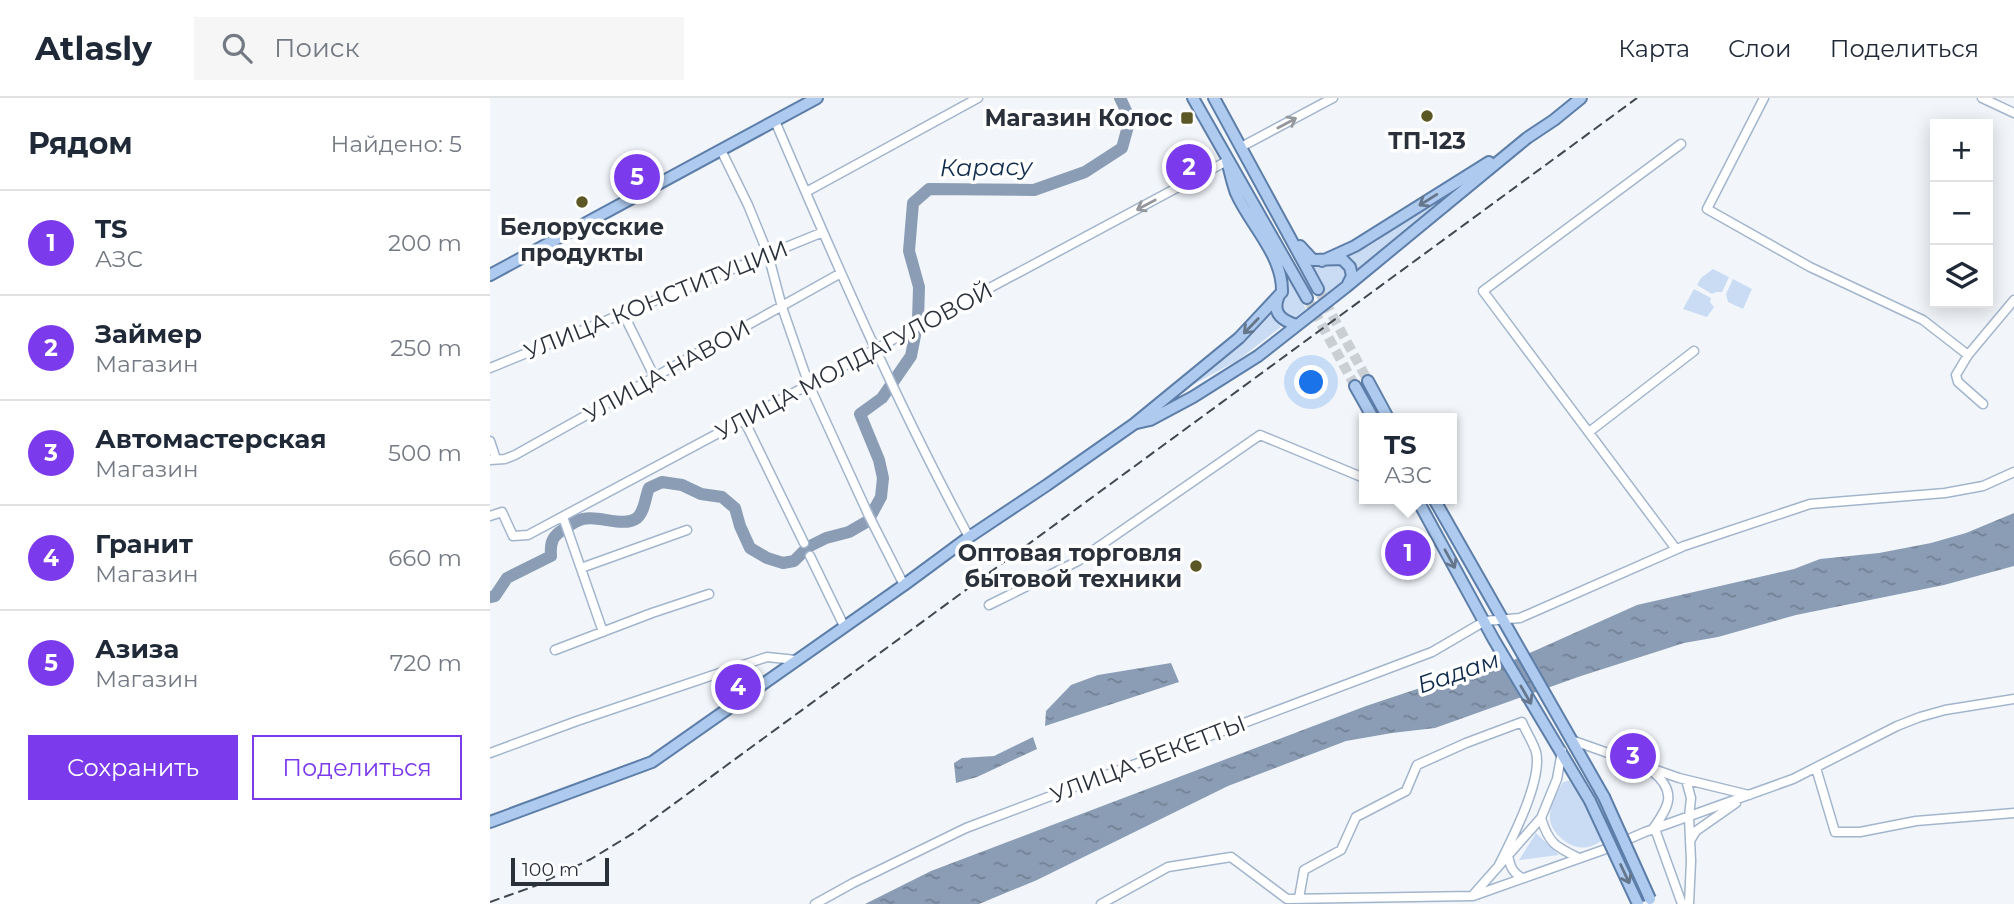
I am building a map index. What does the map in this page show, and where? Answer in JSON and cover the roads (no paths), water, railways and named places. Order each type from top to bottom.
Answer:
[{"type":"main road","points":[[490,275],[817,98]]},
{"type":"main road","points":[[1192,98],[1307,298]]},
{"type":"main road","points":[[1214,98],[1318,289]]},
{"type":"main road","points":[[1322,261],[1355,246],[1527,138],[1555,120],[1581,98]]},
{"type":"main road","points":[[1134,424],[1150,420],[1194,397],[1258,356],[1527,138]]},
{"type":"main road","points":[[1242,151],[1262,178],[1301,247],[1313,260],[1342,259],[1350,267],[1352,276],[1346,287]]},
{"type":"main road","points":[[1227,161],[1237,193],[1283,282],[1282,292],[1275,304],[1276,312],[1282,320],[1297,325]]},
{"type":"main road","points":[[490,822],[652,762],[969,537],[1134,424],[1239,338],[1278,298]]},
{"type":"main road","points":[[1367,381],[1385,413]]},
{"type":"main road","points":[[1355,386],[1370,413]]},
{"type":"main road","points":[[1420,504],[1486,625],[1590,801],[1638,904]]},
{"type":"main road","points":[[1437,504],[1574,741],[1604,797],[1650,901]]},
{"type":"street","points":[[806,192],[978,98]]},
{"type":"street","points":[[1242,151],[1334,98]]},
{"type":"street","points":[[1765,98],[1707,209],[1810,267],[1923,320],[1968,355]]},
{"type":"street","points":[[1982,98],[2014,113]]},
{"type":"street","points":[[775,121],[875,350],[969,537]]},
{"type":"street","points":[[1676,549],[1483,291],[1681,144]]},
{"type":"street","points":[[721,150],[768,254],[782,307],[809,385],[870,519],[904,585]]},
{"type":"street","name":"УЛИЦА МОЛДАГУЛОВОЙ","points":[[490,516],[502,512],[513,536],[528,535],[564,521],[744,420],[1227,161]]},
{"type":"street","name":"УЛИЦА КОНСТИТУЦИИ","points":[[490,368],[823,232]]},
{"type":"street","name":"УЛИЦА НАВОИ","points":[[493,460],[515,455],[841,274]]},
{"type":"street","points":[[1983,404],[1958,382],[1956,375],[1968,355],[2014,300]]},
{"type":"street","points":[[623,313],[655,378]]},
{"type":"street","points":[[1589,432],[1694,351]]},
{"type":"street","points":[[744,420],[804,543]]},
{"type":"street","points":[[989,605],[1078,561],[1260,435],[1359,476]]},
{"type":"street","points":[[490,441],[493,460]]},
{"type":"street","points":[[1486,625],[1520,618],[1676,549],[1810,504],[1945,493],[1983,486],[2014,472]]},
{"type":"street","points":[[564,521],[603,632]]},
{"type":"street","points":[[581,568],[687,530]]},
{"type":"street","points":[[810,556],[844,626]]},
{"type":"street","points":[[555,650],[652,612],[709,594]]},
{"type":"street","name":"УЛИЦА БЕКЕТТЫ","points":[[815,904],[966,828],[1432,652],[1486,625]]},
{"type":"street","points":[[490,753],[767,657],[796,660]]},
{"type":"street","points":[[1101,904],[1168,867],[1231,857],[1287,899],[1473,895],[1793,779],[1920,717],[2014,698]]},
{"type":"street","points":[[1299,898],[1304,870],[1341,850],[1356,817],[1406,790],[1417,765],[1522,722],[1536,754],[1534,778],[1527,806],[1499,867]]},
{"type":"street","points":[[1574,741],[1686,780],[1746,796]]},
{"type":"street","points":[[1473,895],[1541,818],[1557,779],[1562,751]]},
{"type":"street","points":[[1647,767],[1668,788],[1669,800],[1653,829]]},
{"type":"street","points":[[1816,768],[1835,832],[1860,832],[1916,821],[2012,810]]},
{"type":"street","points":[[1557,779],[1574,773]]},
{"type":"street","points":[[1686,780],[1691,798],[1689,904]]},
{"type":"street","points":[[1690,841],[1696,831],[1746,796]]},
{"type":"street","points":[[1541,818],[1546,834],[1558,848],[1579,858]]},
{"type":"street","points":[[1653,829],[1682,904]]},
{"type":"street","points":[[1508,855],[1509,865],[1514,873],[1522,878]]},
{"type":"street","points":[[1674,882],[1690,879]]},
{"type":"water","points":[[2014,513],[2014,566],[1944,585],[1796,615],[1718,637],[1684,643],[1435,728],[1346,741],[1228,786],[1037,880],[979,904],[865,904],[931,871],[1366,706],[1498,667],[1637,605],[1794,569],[1820,559],[1879,553],[1931,543],[1966,533]]},
{"type":"water","points":[[1171,663],[1179,682],[1045,726],[1046,711],[1071,685],[1098,675]]},
{"type":"water","points":[[1033,737],[1037,749],[977,777],[956,783],[954,763],[962,758],[994,756]]},
{"type":"waterway","name":"Карасу","points":[[490,597],[495,596],[507,578],[551,556],[554,537],[576,522],[590,518],[625,522],[637,518],[649,488],[662,482],[682,485],[701,494],[722,497],[735,508],[750,548],[783,563],[794,561],[808,547],[826,538],[849,532],[868,521],[881,497],[883,478],[879,460],[860,414],[882,398],[911,356],[918,320],[919,287],[909,251],[913,203],[929,189],[1034,190],[1085,172],[1122,148],[1130,119],[1120,98]]},
{"type":"tunnel","points":[[1318,289],[1368,381]]},
{"type":"tunnel","points":[[1307,298],[1355,386]]},
{"type":"railway","points":[[490,902],[535,886],[591,859],[637,831],[1637,98]]},
{"type":"place","name":"ТП-123","points":[[1427,116]]},
{"type":"place","name":"Магазин Колос","points":[[1187,118]]},
{"type":"place","name":"Займер","points":[[1189,167]]},
{"type":"place","name":"Азиза","points":[[637,177]]},
{"type":"place","name":"Белорусские продукты","points":[[582,202]]},
{"type":"place","name":"TS","points":[[1408,553]]},
{"type":"place","name":"Оптовая торговля бытовой техники","points":[[1196,566]]},
{"type":"place","name":"Гранит","points":[[738,687]]},
{"type":"place","name":"Автомастерская","points":[[1633,756]]},
{"type":"water label","name":"Бадам","points":[[1458,672]]}]
